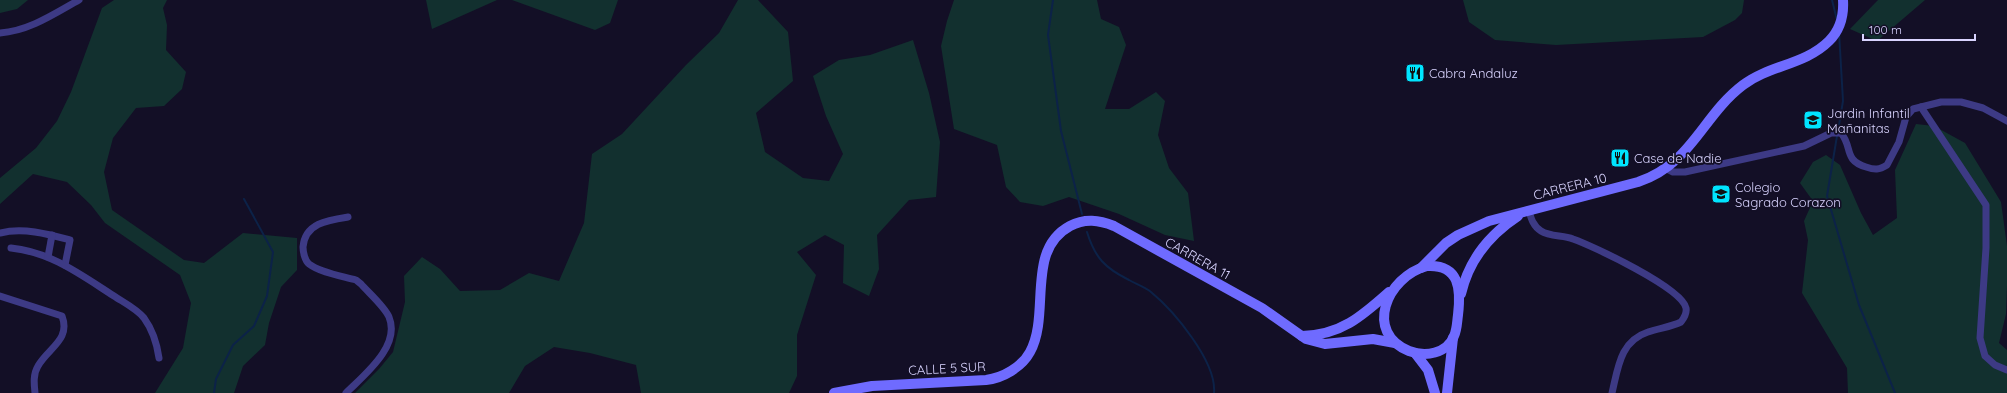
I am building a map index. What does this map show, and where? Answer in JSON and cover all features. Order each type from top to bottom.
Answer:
[{"type":"main road","name":"CARRERA 10","points":[[1421,268],[1436,250],[1458,235],[1489,221],[1638,182],[1650,178],[1667,169],[1689,148],[1715,114],[1742,85],[1764,72],[1812,54],[1835,34],[1843,17],[1843,0]]},
{"type":"main road","name":"CARRERA 10","points":[[1460,299],[1467,273],[1481,249],[1496,232],[1526,211]]},
{"type":"main road","name":"CARRERA 11","points":[[1074,224],[1080,221],[1094,220],[1114,226],[1262,308],[1306,339],[1325,344],[1373,339],[1395,342]]},
{"type":"main road","name":"CALLE 5 SUR","points":[[834,393],[872,386],[986,380],[998,377],[1011,370],[1026,359],[1035,340],[1044,267],[1050,247],[1062,232],[1074,224]]},
{"type":"main road","points":[[1302,336],[1316,335],[1345,326],[1364,314],[1406,276],[1421,268],[1436,267],[1449,272],[1456,279],[1460,299],[1453,338],[1447,393]]},
{"type":"main road","points":[[1391,290],[1386,305],[1384,318],[1387,329],[1395,342],[1415,353],[1428,370],[1435,393]]},
{"type":"main road","points":[[1415,353],[1429,354],[1440,351],[1445,348],[1453,338]]},
{"type":"street","points":[[0,33],[10,32],[30,26],[79,0]]},
{"type":"street","points":[[1667,169],[1673,172],[1685,172],[1804,146],[1830,133],[1841,133],[1852,160],[1859,165],[1876,170],[1887,165],[1896,147],[1906,118],[1913,109],[1941,102],[1961,102],[1983,108],[2007,121]]},
{"type":"street","points":[[1921,107],[1986,205],[1986,248],[1980,338],[1985,356],[1995,364],[2007,370]]},
{"type":"street","points":[[1526,211],[1539,230],[1545,234],[1572,238],[1610,255],[1657,281],[1677,296],[1684,304],[1686,313],[1681,322],[1647,332],[1630,341],[1624,348],[1612,393]]},
{"type":"street","points":[[346,393],[382,357],[392,330],[389,316],[356,280],[316,268],[308,263],[303,250],[304,238],[307,233],[327,220],[348,217]]},
{"type":"street","points":[[0,233],[27,231],[52,235],[70,240],[65,265]]},
{"type":"street","points":[[48,257],[52,235]]},
{"type":"street","points":[[11,248],[33,251],[65,265],[143,316],[150,328],[159,358]]},
{"type":"street","points":[[0,296],[62,316],[65,330],[62,339],[38,366],[35,373],[35,393]]},
{"type":"green space","points":[[0,0],[28,0],[17,9],[0,13]]},
{"type":"green space","points":[[114,0],[167,0],[163,8],[167,25],[166,50],[186,72],[182,89],[164,106],[136,108],[113,138],[104,172],[112,210],[184,260],[204,263],[243,233],[297,238],[297,270],[281,287],[269,323],[265,345],[243,366],[234,393],[155,393],[183,348],[191,303],[180,275],[105,223],[91,205],[67,182],[33,174],[0,204],[0,178],[36,148],[57,121],[71,92],[102,8]]},
{"type":"green space","points":[[426,0],[497,0],[432,29]]},
{"type":"green space","points":[[512,0],[618,0],[610,23],[595,30]]},
{"type":"green space","points":[[738,0],[758,0],[788,32],[793,81],[756,113],[765,152],[803,178],[829,181],[843,154],[826,116],[813,76],[839,60],[870,55],[913,40],[929,93],[940,142],[936,197],[909,200],[877,235],[879,269],[869,296],[843,283],[844,245],[825,235],[797,252],[816,275],[797,335],[797,376],[789,393],[641,393],[636,365],[590,353],[554,347],[525,366],[509,393],[355,393],[379,369],[393,352],[405,302],[404,276],[422,257],[440,269],[460,291],[500,290],[529,273],[559,281],[584,223],[592,154],[622,134],[686,65],[719,33]]},
{"type":"green space","points":[[954,0],[1097,0],[1101,19],[1119,27],[1126,45],[1105,109],[1129,109],[1156,92],[1165,101],[1158,135],[1169,168],[1188,193],[1194,241],[1165,235],[1119,214],[1069,197],[1043,206],[1020,202],[1006,187],[997,145],[954,129],[941,46]]},
{"type":"green space","points":[[1463,0],[1744,0],[1742,13],[1735,20],[1703,37],[1556,45],[1495,40],[1469,22]]},
{"type":"green space","points":[[1878,0],[1925,0],[1877,41],[1850,29]]},
{"type":"green space","points":[[1916,124],[1934,126],[1965,143],[2001,202],[2007,246],[2007,286],[2006,314],[1999,343],[2007,350],[2007,393],[1848,393],[1847,368],[1802,293],[1808,240],[1804,221],[1813,201],[1800,183],[1813,162],[1826,155],[1840,165],[1861,213],[1873,235],[1897,218],[1895,170]]},
{"type":"waterway","points":[[1053,0],[1048,35],[1061,131],[1082,214]]},
{"type":"waterway","points":[[1832,0],[1837,20]]},
{"type":"waterway","points":[[1838,131],[1843,101],[1839,32]]},
{"type":"waterway","points":[[1837,136],[1827,196],[1859,305],[1895,393]]},
{"type":"waterway","points":[[214,393],[216,379],[233,345],[254,326],[267,296],[273,252],[244,199]]},
{"type":"waterway","points":[[1087,232],[1097,255],[1107,266],[1121,276],[1151,292],[1182,324],[1201,352],[1209,367],[1213,381],[1214,393]]},
{"type":"place","name":"Cabra Andaluz","points":[[1415,73]]},
{"type":"place","name":"Jardin Infantil Mañanitas","points":[[1813,120]]},
{"type":"place","name":"Case de Nadie","points":[[1620,158]]},
{"type":"place","name":"Colegio Sagrado Corazon","points":[[1721,194]]}]
